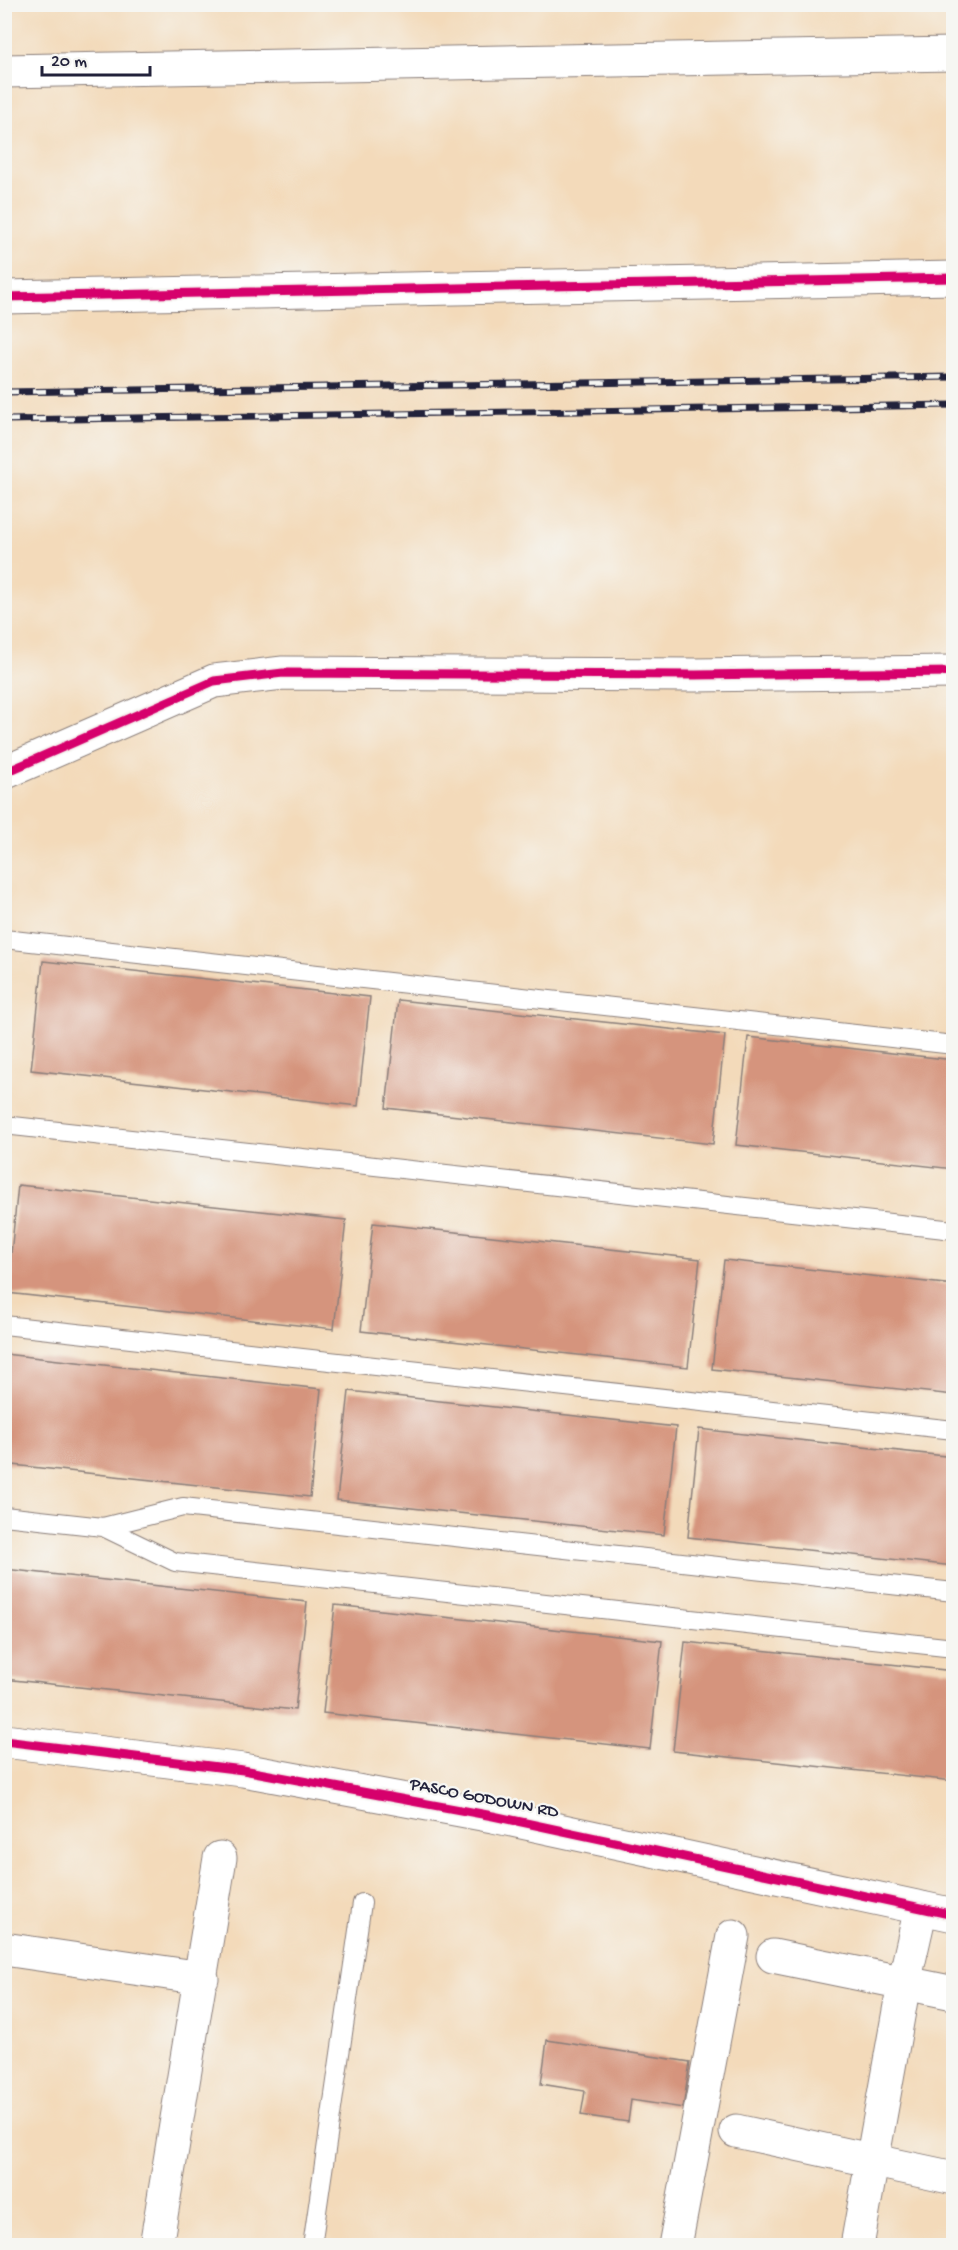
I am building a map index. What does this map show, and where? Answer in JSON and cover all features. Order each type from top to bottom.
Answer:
[{"type":"street","points":[[4,71],[954,54]]},
{"type":"street","points":[[4,297],[954,278]]},
{"type":"street","points":[[4,773],[214,681],[283,674],[695,675],[954,672]]},
{"type":"street","name":"PASCO GODOWN RD","points":[[4,1741],[243,1770],[493,1816],[954,1915]]},
{"type":"street","points":[[156,2246],[220,1858]]},
{"type":"street","points":[[857,2246],[904,1983],[921,1908]]},
{"type":"street","points":[[675,2246],[733,1936]]},
{"type":"street","points":[[4,1950],[202,1978]]},
{"type":"street","points":[[773,1956],[954,1993]]},
{"type":"street","points":[[736,2131],[954,2178]]},
{"type":"lane","points":[[4,939],[954,1045]]},
{"type":"lane","points":[[4,1125],[954,1230]]},
{"type":"lane","points":[[4,1325],[954,1430]]},
{"type":"lane","points":[[103,1527],[183,1507],[954,1592]]},
{"type":"lane","points":[[4,1516],[103,1527],[176,1562],[954,1648]]},
{"type":"lane","points":[[312,2246],[362,1903]]},
{"type":"building","points":[[4,957],[10,958],[6,997],[4,997]]},
{"type":"building","points":[[43,961],[370,997],[358,1106],[31,1070]]},
{"type":"building","points":[[398,1000],[725,1035],[713,1144],[386,1108]]},
{"type":"building","points":[[748,1037],[954,1060],[954,1169],[736,1145]]},
{"type":"building","points":[[18,1185],[346,1220],[334,1329],[7,1293]]},
{"type":"building","points":[[373,1223],[700,1259],[688,1367],[361,1331]]},
{"type":"building","points":[[724,1260],[954,1285],[954,1395],[712,1369]]},
{"type":"building","points":[[4,1354],[321,1389],[310,1497],[4,1464]]},
{"type":"building","points":[[349,1391],[676,1427],[664,1535],[337,1500]]},
{"type":"building","points":[[699,1429],[954,1457],[954,1566],[688,1537]]},
{"type":"building","points":[[4,1569],[307,1602],[295,1710],[4,1679]]},
{"type":"building","points":[[335,1605],[662,1641],[650,1749],[323,1713]]},
{"type":"building","points":[[685,1642],[954,1671],[954,1781],[673,1751]]},
{"type":"building","points":[[547,2040],[690,2062],[683,2108],[631,2100],[628,2122],[581,2115],[585,2091],[541,2084]]},
{"type":"railway","points":[[4,392],[954,377]]},
{"type":"railway","points":[[4,420],[954,405]]},
{"type":"cycle path","points":[[4,297],[954,278]]},
{"type":"cycle path","points":[[4,773],[214,681],[283,673],[695,675],[954,672]]},
{"type":"cycle path","points":[[4,1741],[243,1770],[493,1816],[954,1915]]}]
